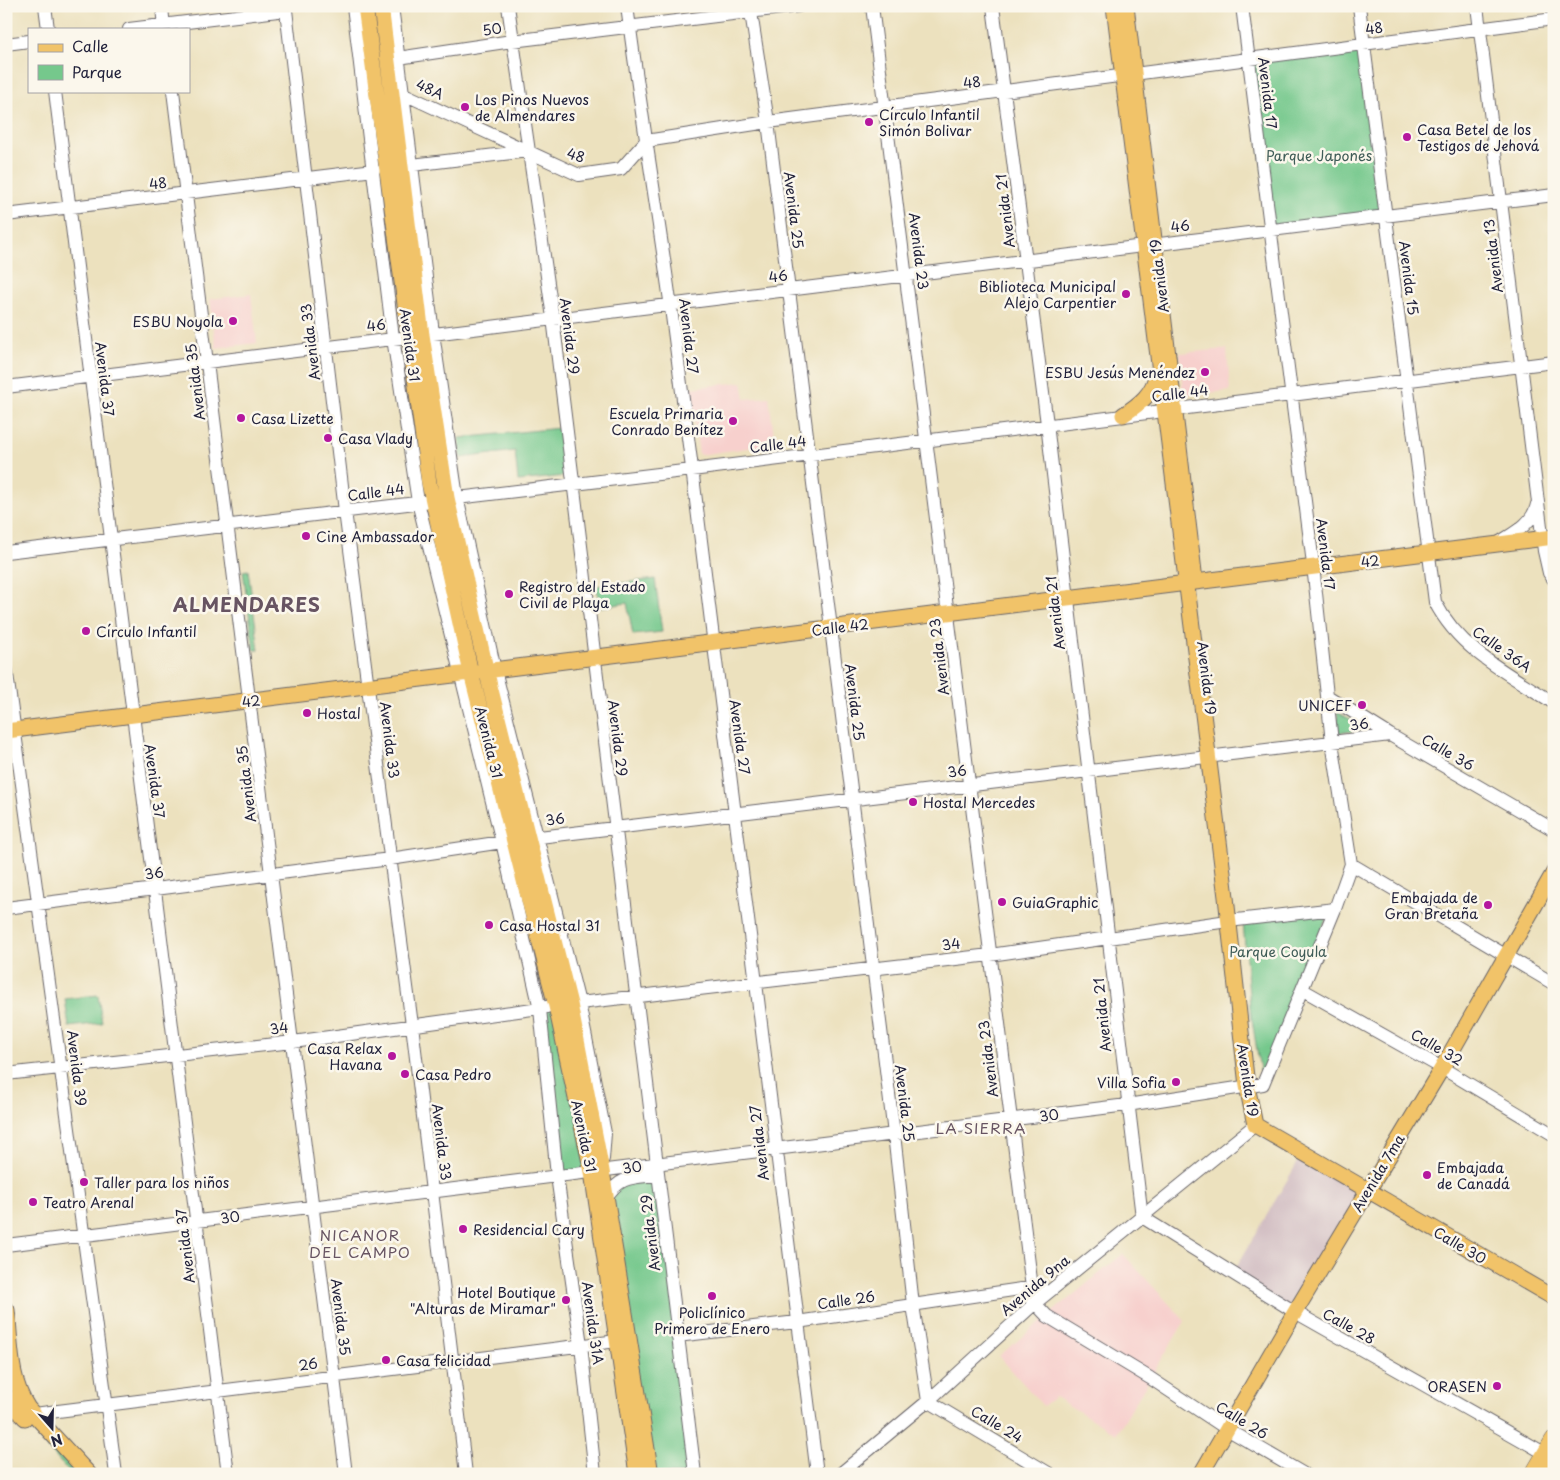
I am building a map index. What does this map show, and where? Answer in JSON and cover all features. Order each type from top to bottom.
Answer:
[{"type":"highway","points":[[1534,1474],[1550,1447]]},
{"type":"main road","name":"Avenida 31","points":[[365,6],[421,335]]},
{"type":"main road","name":"Avenida 31","points":[[381,6],[439,499],[465,673],[520,839],[568,1004],[597,1172],[617,1341],[637,1474]]},
{"type":"main road","name":"Avenida 19","points":[[1114,6],[1128,76],[1233,921],[1255,1125]]},
{"type":"main road","name":"Avenida 19","points":[[1126,6],[1128,76]]},
{"type":"main road","name":"Avenida 19","points":[[1149,245],[1158,364],[1169,410]]},
{"type":"main road","points":[[1123,415],[1139,405],[1150,392],[1158,364]]},
{"type":"main road","name":"Avenida 31","points":[[439,499],[491,670],[520,839]]},
{"type":"main road","name":"42","points":[[1190,584],[1548,538]]},
{"type":"main road","name":"Calle 42","points":[[491,670],[1190,584]]},
{"type":"main road","name":"42","points":[[10,730],[491,670]]},
{"type":"main road","name":"Avenida 7ma","points":[[1201,1474],[1295,1312],[1442,1068],[1504,956],[1554,872]]},
{"type":"main road","points":[[1255,1125],[1367,1192]]},
{"type":"main road","name":"Avenida 31","points":[[597,1172],[606,1198],[651,1474]]},
{"type":"main road","name":"Calle 30","points":[[1367,1192],[1554,1298]]},
{"type":"main road","points":[[6,1305],[18,1390],[34,1414],[89,1474]]},
{"type":"main road","points":[[6,1397],[75,1474]]},
{"type":"street","points":[[45,6],[48,28]]},
{"type":"street","points":[[162,6],[164,27]]},
{"type":"street","name":"Avenida 31","points":[[353,6],[393,338],[439,499]]},
{"type":"street","name":"Avenida 31","points":[[392,6],[412,165],[421,335]]},
{"type":"street","name":"Avenida 29","points":[[508,6],[553,318],[694,1474]]},
{"type":"street","name":"Avenida 27","points":[[627,6],[692,470],[756,982],[774,1149],[816,1474]]},
{"type":"street","name":"50","points":[[398,58],[751,10],[799,6]]},
{"type":"street","name":"Avenida 23","points":[[872,6],[1034,1304]]},
{"type":"street","name":"Avenida 21","points":[[993,6],[1006,92],[1047,424],[1127,1105],[1142,1217]]},
{"type":"street","name":"Avenida 17","points":[[1242,6],[1329,697],[1332,742],[1351,864],[1303,990],[1263,1084],[1252,1086]]},
{"type":"street","name":"Avenida 15","points":[[1359,6],[1428,554]]},
{"type":"street","name":"Avenida 13","points":[[1477,6],[1538,502],[1548,538],[1549,573],[1554,580]]},
{"type":"street","name":"Avenida 33","points":[[240,11],[286,10],[345,511],[433,1192],[451,1362],[466,1474]]},
{"type":"street","name":"Avenida 25","points":[[751,10],[768,122],[789,289],[808,456],[894,1134],[913,1305],[928,1401]]},
{"type":"street","points":[[146,28],[164,27],[240,11]]},
{"type":"street","name":"48","points":[[528,151],[579,175],[621,169],[646,141],[768,122],[1554,19]]},
{"type":"street","points":[[6,44],[28,41]]},
{"type":"street","name":"Avenida 37","points":[[55,92],[68,209],[228,1474]]},
{"type":"street","name":"Avenida 35","points":[[173,92],[208,361],[226,525],[251,700],[346,1474]]},
{"type":"street","name":"48A","points":[[402,93],[528,151]]},
{"type":"street","points":[[412,165],[528,151]]},
{"type":"street","name":"48","points":[[6,215],[68,209],[374,170]]},
{"type":"street","name":"46","points":[[6,387],[1554,195]]},
{"type":"street","name":"Calle 44","points":[[6,552],[808,456],[1047,424],[1554,362]]},
{"type":"street","points":[[1496,545],[1528,523],[1535,514],[1538,502]]},
{"type":"street","name":"Calle 36A","points":[[1428,554],[1435,602],[1454,632],[1486,659],[1554,703]]},
{"type":"street","name":"Avenida 39","points":[[6,667],[10,730],[40,904],[82,1236],[116,1474]]},
{"type":"street","name":"Calle 36","points":[[1329,697],[1390,735],[1554,830]]},
{"type":"street","name":"36","points":[[6,908],[390,859],[615,827],[1390,735]]},
{"type":"street","name":"Avenida 31","points":[[520,839],[605,1133],[597,1172]]},
{"type":"street","name":"Avenida 31","points":[[520,839],[557,1176]]},
{"type":"street","points":[[1351,864],[1554,984]]},
{"type":"street","name":"34","points":[[6,1074],[292,1042],[568,1004],[990,955],[1233,921],[1335,909]]},
{"type":"street","name":"Calle 32","points":[[1303,990],[1442,1068],[1554,1135]]},
{"type":"street","name":"30","points":[[6,1245],[557,1176],[657,1169],[774,1149],[1127,1105],[1252,1086]]},
{"type":"street","name":"Avenida 9na","points":[[840,1474],[928,1401],[1034,1304],[1255,1125]]},
{"type":"street","points":[[606,1198],[614,1185],[657,1169]]},
{"type":"street","name":"Avenida 31A","points":[[557,1176],[581,1345],[595,1474]]},
{"type":"street","name":"Calle 28","points":[[1142,1217],[1295,1312],[1550,1447]]},
{"type":"street","name":"Calle 26","points":[[677,1336],[797,1322],[1060,1283]]},
{"type":"street","name":"Calle 26","points":[[1019,1290],[1025,1292],[1034,1304],[1048,1316],[1150,1378],[1227,1429],[1304,1474]]},
{"type":"street","name":"26","points":[[34,1414],[617,1341]]},
{"type":"street","name":"Calle 24","points":[[928,1401],[1050,1474]]},
{"type":"shaded area","name":"ESBU Noyola","points":[[251,294],[257,343],[216,348],[210,299]]},
{"type":"shaded area","name":"ESBU Jesús Menéndez","points":[[1227,349],[1230,391],[1183,395],[1180,353]]},
{"type":"shaded area","name":"Escuela Primaria Conrado Benítez","points":[[742,382],[745,399],[769,397],[775,444],[699,455],[690,388]]},
{"type":"shaded area","points":[[1303,1153],[1367,1191],[1295,1312],[1233,1273]]},
{"type":"shaded area","points":[[1123,1254],[1185,1321],[1116,1434],[1055,1397],[1043,1406],[999,1356]]},
{"type":"green space","name":"Parque Japonés","points":[[1364,44],[1385,216],[1270,230],[1249,60]]},
{"type":"green space","points":[[560,428],[565,476],[518,481],[515,451],[461,458],[459,438]]},
{"type":"green space","points":[[248,570],[259,650],[254,650],[243,571]]},
{"type":"green space","points":[[655,579],[662,632],[633,635],[627,603],[601,607],[596,586]]},
{"type":"green space","points":[[1337,712],[1369,729],[1339,733]]},
{"type":"green space","name":"Parque Coyula","points":[[1329,912],[1265,1070],[1260,1070],[1250,1007],[1243,922]]},
{"type":"green space","points":[[98,995],[102,1023],[69,1027],[65,999]]},
{"type":"green space","points":[[556,1006],[592,1172],[557,1176],[540,1011]]},
{"type":"green space","points":[[658,1175],[695,1474],[651,1474],[606,1198],[620,1187]]},
{"type":"green space","points":[[19,1392],[87,1474],[71,1474],[6,1401]]},
{"type":"place","name":"Los Pinos Nuevos de Almendares","points":[[465,107]]},
{"type":"place","name":"Círculo Infantil Simón Bolivar","points":[[869,122]]},
{"type":"place","name":"Casa Betel de los Testigos de Jehová","points":[[1407,137]]},
{"type":"place","name":"Biblioteca Municipal Alejo Carpentier","points":[[1126,294]]},
{"type":"place","name":"ESBU Noyola","points":[[233,321]]},
{"type":"place","name":"ESBU Jesús Menéndez","points":[[1205,372]]},
{"type":"place","name":"Casa Lizette","points":[[241,418]]},
{"type":"place","name":"Escuela Primaria Conrado Benítez","points":[[733,421]]},
{"type":"place","name":"Casa Vlady","points":[[328,438]]},
{"type":"place","name":"Cine Ambassador","points":[[306,536]]},
{"type":"place","name":"Registro del Estado Civil de Playa","points":[[509,594]]},
{"type":"place","name":"Círculo Infantil","points":[[86,631]]},
{"type":"place","name":"UNICEF","points":[[1362,705]]},
{"type":"place","name":"Hostal","points":[[307,713]]},
{"type":"place","name":"Hostal Mercedes","points":[[913,802]]},
{"type":"place","name":"GuiaGraphic","points":[[1002,902]]},
{"type":"place","name":"Embajada de Gran Bretaña","points":[[1488,905]]},
{"type":"place","name":"Casa Hostal 31","points":[[489,925]]},
{"type":"place","name":"Casa Relax Havana","points":[[392,1056]]},
{"type":"place","name":"Casa Pedro","points":[[405,1074]]},
{"type":"place","name":"Villa Sofia","points":[[1176,1082]]},
{"type":"place","name":"Embajada de Canadá","points":[[1427,1175]]},
{"type":"place","name":"Taller para los niños","points":[[84,1182]]},
{"type":"place","name":"Teatro Arenal","points":[[33,1202]]},
{"type":"place","name":"Residencial Cary","points":[[463,1229]]},
{"type":"place","name":"Policlínico Primero de Enero","points":[[712,1296]]},
{"type":"place","name":"Hotel Boutique \"Alturas de Miramar\"","points":[[566,1300]]},
{"type":"place","name":"Casa felicidad","points":[[386,1360]]},
{"type":"place","name":"ORASEN","points":[[1497,1386]]},
{"type":"district","name":"ALMENDARES","points":[[247,604]]},
{"type":"district","name":"LA SIERRA","points":[[981,1127]]},
{"type":"district","name":"NICANOR DEL CAMPO","points":[[360,1242]]}]
